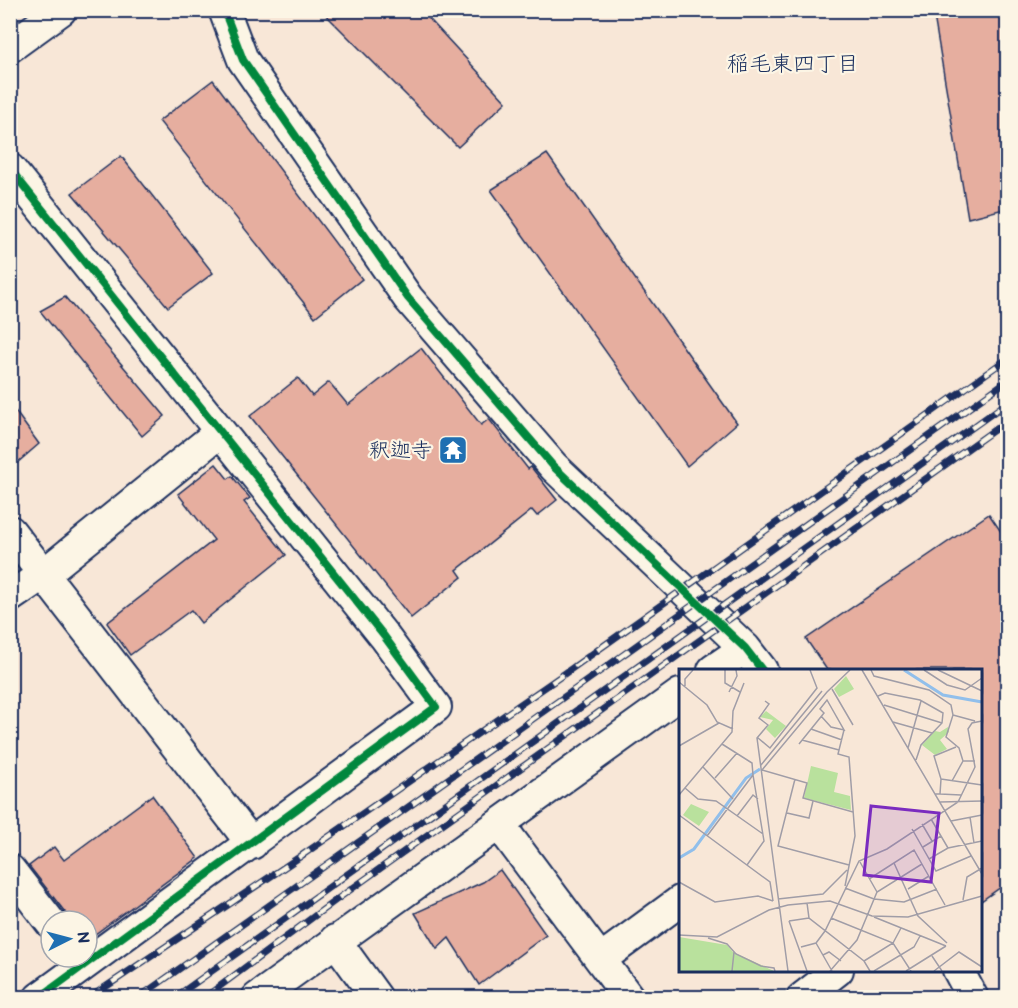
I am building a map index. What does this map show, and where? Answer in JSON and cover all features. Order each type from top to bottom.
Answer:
[{"type":"street","points":[[10,47],[61,10]]},
{"type":"street","points":[[224,10],[243,60],[408,298],[554,467],[754,659]]},
{"type":"street","points":[[10,169],[384,636],[436,707],[252,844],[99,948]]},
{"type":"street","points":[[10,597],[45,573],[220,432]]},
{"type":"street","points":[[10,531],[45,573],[252,844]]},
{"type":"street","points":[[717,669],[754,659]]},
{"type":"street","points":[[257,998],[335,939],[679,695]]},
{"type":"street","points":[[499,824],[629,998]]},
{"type":"street","points":[[10,870],[40,909]]},
{"type":"street","points":[[601,959],[679,902]]},
{"type":"street","points":[[335,939],[377,998]]},
{"type":"street","points":[[39,998],[71,969]]},
{"type":"street","points":[[802,998],[835,972]]},
{"type":"street","points":[[959,972],[973,998]]},
{"type":"building","points":[[321,10],[421,10],[506,102],[458,147]]},
{"type":"building","points":[[933,10],[1002,10],[1008,42],[1008,208],[968,218]]},
{"type":"building","points":[[213,80],[362,279],[315,317],[159,121]]},
{"type":"building","points":[[547,154],[737,423],[687,466],[491,190]]},
{"type":"building","points":[[121,156],[213,273],[168,307],[72,193]]},
{"type":"building","points":[[65,297],[165,416],[142,436],[40,311]]},
{"type":"building","points":[[421,348],[481,425],[489,419],[528,469],[531,467],[557,500],[537,516],[532,510],[457,570],[462,577],[411,618],[250,416],[298,378],[312,396],[329,382],[348,405]]},
{"type":"building","points":[[10,404],[39,444],[10,469]]},
{"type":"building","points":[[216,464],[228,479],[232,476],[250,498],[244,502],[286,555],[201,623],[191,610],[130,655],[107,623],[214,540],[178,494]]},
{"type":"building","points":[[989,514],[1008,542],[1008,882],[982,900],[982,669],[826,669],[806,639]]},
{"type":"building","points":[[152,795],[198,858],[99,931],[99,909],[63,909],[29,866],[54,847],[64,860]]},
{"type":"building","points":[[500,870],[546,935],[479,985],[449,938],[437,949],[415,913],[483,882]]},
{"type":"railway","points":[[89,998],[301,856],[564,674],[1008,358]]},
{"type":"railway","points":[[138,998],[1008,380]]},
{"type":"railway","points":[[174,998],[1008,402]]},
{"type":"railway","points":[[204,998],[336,900],[1008,420]]},
{"type":"cycle path","points":[[224,10],[243,60],[408,298],[554,467],[745,648],[761,669]]},
{"type":"cycle path","points":[[10,169],[384,636],[436,707],[39,998]]},
{"type":"place","name":"釈迦寺","points":[[453,450]]},
{"type":"district","name":"稲毛東四丁目","points":[[793,64]]}]
